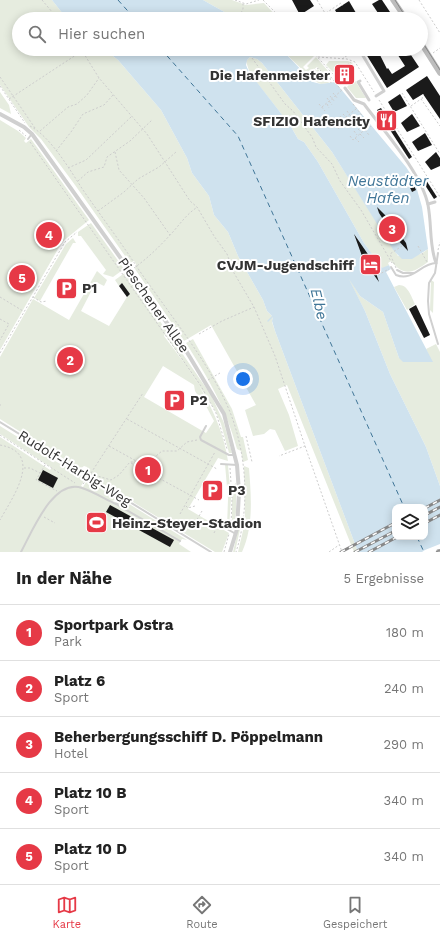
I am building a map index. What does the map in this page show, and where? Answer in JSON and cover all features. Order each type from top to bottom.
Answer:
[{"type":"main road","points":[[393,0],[401,12]]},
{"type":"main road","points":[[429,55],[440,73]]},
{"type":"street","points":[[362,56],[384,91],[376,96]]},
{"type":"street","points":[[360,81],[358,82],[370,100],[364,104]]},
{"type":"street","points":[[343,90],[354,100],[364,104],[417,175],[428,204],[432,251],[436,264]]},
{"type":"street","name":"Pieschener Allee","points":[[0,114],[24,127],[32,134],[130,270],[206,381],[224,414],[237,465],[239,508],[236,534],[230,552]]},
{"type":"street","points":[[428,204],[435,202]]},
{"type":"lane","points":[[28,139],[32,134]]},
{"type":"lane","points":[[438,253],[435,273],[429,283],[428,301],[429,314],[438,344]]},
{"type":"lane","points":[[391,267],[396,274],[401,276],[415,273],[428,265],[436,264]]},
{"type":"lane","points":[[397,270],[403,273],[415,273]]},
{"type":"lane","name":"Rudolf-Harbig-Weg","points":[[0,422],[211,552]]},
{"type":"lane","points":[[206,426],[200,439],[228,455],[235,455]]},
{"type":"lane","points":[[221,464],[237,465]]},
{"type":"lane","points":[[21,552],[50,500],[59,492],[82,487],[116,504],[180,541]]},
{"type":"lane","points":[[116,504],[124,498]]},
{"type":"lane","points":[[220,523],[236,534]]},
{"type":"path","points":[[42,0],[52,12]]},
{"type":"path","points":[[235,0],[243,3],[253,3],[259,0]]},
{"type":"path","points":[[263,0],[275,12]]},
{"type":"path","points":[[317,0],[324,12]]},
{"type":"path","points":[[419,0],[426,12]]},
{"type":"path","points":[[242,12],[243,3]]},
{"type":"path","points":[[327,12],[341,3],[342,6]]},
{"type":"path","points":[[428,15],[440,34]]},
{"type":"path","points":[[429,55],[440,48]]},
{"type":"path","points":[[9,99],[74,56]]},
{"type":"path","points":[[85,56],[99,78],[142,128],[227,254],[234,273],[254,307],[274,356],[342,552]]},
{"type":"path","points":[[315,56],[355,62],[440,198]]},
{"type":"path","points":[[342,59],[346,56]]},
{"type":"path","points":[[318,57],[334,74],[343,90],[322,108]]},
{"type":"path","points":[[252,58],[310,135],[316,147],[332,164],[340,181],[361,210],[387,256],[397,270]]},
{"type":"path","points":[[334,74],[351,62]]},
{"type":"path","points":[[310,74],[318,68],[326,76],[330,77],[331,83]]},
{"type":"path","points":[[326,76],[331,71]]},
{"type":"path","points":[[0,76],[36,129]]},
{"type":"path","points":[[40,131],[68,107],[78,104],[87,95],[99,78]]},
{"type":"path","points":[[0,86],[24,121],[24,127]]},
{"type":"path","points":[[333,93],[338,99]]},
{"type":"path","points":[[402,93],[440,154]]},
{"type":"path","points":[[56,152],[72,132],[83,114],[104,105],[114,94]]},
{"type":"path","points":[[410,106],[421,99],[423,94]]},
{"type":"path","points":[[330,96],[335,102]]},
{"type":"path","points":[[327,98],[332,105]]},
{"type":"path","points":[[421,99],[440,126]]},
{"type":"path","points":[[323,101],[329,108]]},
{"type":"path","points":[[320,104],[325,111]]},
{"type":"path","points":[[336,125],[356,108]]},
{"type":"path","points":[[347,111],[352,118]]},
{"type":"path","points":[[344,114],[349,120]]},
{"type":"path","points":[[68,168],[86,160],[132,116]]},
{"type":"path","points":[[340,116],[346,123]]},
{"type":"path","points":[[337,119],[342,125]]},
{"type":"path","points":[[77,181],[88,172],[104,167],[108,157],[130,141],[152,120]]},
{"type":"path","points":[[333,122],[339,129]]},
{"type":"path","points":[[355,138],[370,125]]},
{"type":"path","points":[[363,126],[369,134]]},
{"type":"path","points":[[18,129],[28,139],[204,391],[220,424],[228,455]]},
{"type":"path","points":[[358,129],[364,138]]},
{"type":"path","points":[[354,132],[358,136]]},
{"type":"path","points":[[350,136],[353,140],[355,138],[359,142]]},
{"type":"path","points":[[115,152],[119,170],[132,183],[170,235]]},
{"type":"path","points":[[98,211],[124,192],[132,183],[159,167],[163,161],[176,152]]},
{"type":"path","points":[[417,175],[424,171]]},
{"type":"path","points":[[130,270],[156,250],[185,216],[197,208]]},
{"type":"path","points":[[0,353],[64,242],[77,232]]},
{"type":"path","points":[[438,253],[440,242]]},
{"type":"path","points":[[387,256],[402,246]]},
{"type":"path","points":[[418,246],[428,265]]},
{"type":"path","points":[[390,254],[397,270]]},
{"type":"path","points":[[378,274],[391,267]]},
{"type":"path","points":[[0,296],[24,311]]},
{"type":"path","points":[[32,297],[41,302],[46,301]]},
{"type":"path","points":[[199,334],[222,321],[254,307]]},
{"type":"path","points":[[0,319],[9,324],[0,340]]},
{"type":"path","points":[[206,381],[220,372]]},
{"type":"path","points":[[143,393],[90,473],[111,480],[119,475],[130,462],[149,462],[162,451],[180,449],[187,442],[200,439]]},
{"type":"path","points":[[126,419],[217,469]]},
{"type":"path","points":[[0,435],[45,465],[82,487],[87,478]]},
{"type":"path","points":[[246,436],[252,462]]},
{"type":"path","points":[[0,445],[15,451],[21,460],[23,468],[22,479],[0,520]]},
{"type":"path","points":[[109,445],[138,462]]},
{"type":"path","points":[[278,456],[305,446]]},
{"type":"path","points":[[180,514],[216,449]]},
{"type":"path","points":[[130,462],[199,500]]},
{"type":"path","points":[[224,552],[230,531],[232,498],[229,464]]},
{"type":"path","points":[[45,465],[36,480],[59,492]]},
{"type":"path","points":[[23,468],[30,468],[40,473]]},
{"type":"path","points":[[185,505],[188,508],[195,506]]},
{"type":"path","points":[[195,523],[202,511]]},
{"type":"path","points":[[42,516],[55,523]]},
{"type":"path","points":[[214,533],[220,523]]},
{"type":"path","points":[[329,552],[339,544]]},
{"type":"shaded area","points":[[0,0],[52,0],[61,12],[12,12],[12,56],[113,56],[161,110],[187,158],[192,173],[209,196],[214,215],[228,232],[238,256],[263,300],[267,311],[273,317],[272,322],[275,331],[358,552],[354,552],[287,385],[278,389],[289,415],[298,446],[285,451],[275,430],[270,429],[264,434],[253,436],[245,410],[256,405],[211,325],[184,341],[135,269],[136,264],[134,261],[130,263],[75,185],[41,139],[29,127],[0,85]]},
{"type":"shaded area","points":[[203,0],[232,0],[246,5],[264,3],[272,12],[224,12]]},
{"type":"shaded area","points":[[288,56],[314,56],[303,67],[306,70],[309,68],[307,66],[316,57],[329,72],[325,75],[317,67],[309,73],[311,75],[318,69],[324,76],[321,79],[330,83],[321,84],[314,81]]},
{"type":"shaded area","points":[[250,57],[257,59],[262,63],[332,152],[398,256],[421,254],[428,249],[428,262],[418,269],[409,272],[400,269],[391,261],[388,263],[389,265],[382,269],[364,243],[318,162],[304,142],[298,139],[290,125],[250,74],[246,61]]},
{"type":"shaded area","points":[[329,61],[348,61],[353,63],[338,72],[336,70],[333,72],[326,65]]},
{"type":"shaded area","points":[[354,79],[366,98],[356,98],[347,87]]},
{"type":"shaded area","points":[[0,92],[9,105],[11,114],[0,108]]},
{"type":"shaded area","points":[[0,120],[18,131],[26,138],[24,141],[26,143],[31,139],[89,220],[62,242],[0,350]]},
{"type":"shaded area","points":[[91,223],[124,269],[113,277],[103,274],[106,270],[81,236],[78,236],[78,232]]},
{"type":"shaded area","points":[[73,238],[76,243],[73,243],[40,301],[34,298],[66,244]]},
{"type":"shaded area","points":[[97,271],[107,280],[104,286],[96,282],[81,311],[109,326],[130,294],[122,283],[119,286],[115,280],[126,272],[211,395],[224,423],[232,453],[229,453],[221,424],[215,410],[197,382],[219,427],[228,461],[218,458],[188,509],[229,533],[222,552],[215,552],[87,474],[87,467],[84,466],[80,469],[0,419],[0,357],[33,299],[69,320]],"holes":[[[165,334],[186,367],[164,336]],[[163,366],[194,385],[195,391],[203,404],[205,404],[214,421],[206,433],[144,397]]]},
{"type":"shaded area","points":[[350,279],[360,296],[383,312],[399,358],[432,362],[426,349],[436,344],[440,352],[440,486],[426,447],[390,374],[365,311],[349,280]]},
{"type":"shaded area","points":[[431,280],[434,282],[433,313],[430,310]]},
{"type":"shaded area","points":[[402,285],[407,289],[415,304],[407,310],[394,287]]},
{"type":"shaded area","points":[[193,339],[232,409],[241,437],[243,437],[248,460],[243,462],[241,451],[237,449],[233,434],[222,407],[209,381],[186,343]]},
{"type":"shaded area","points":[[0,426],[55,461],[86,478],[81,486],[83,487],[88,479],[120,498],[112,501],[119,503],[126,502],[187,540],[182,539],[179,544],[191,552],[0,552],[0,437],[50,470],[52,468],[0,434]]},
{"type":"shaded area","points":[[225,464],[228,465],[231,499],[229,528],[227,527],[228,499]]},
{"type":"shaded area","points":[[244,466],[249,468],[251,510],[246,542],[242,552],[238,552],[245,522]]},
{"type":"shaded area","points":[[236,483],[236,512],[233,530],[232,486]]},
{"type":"shaded area","points":[[240,520],[242,520],[235,552],[233,552]]},
{"type":"water","points":[[52,0],[203,0],[224,12],[61,12]]},
{"type":"water","points":[[113,56],[288,56],[313,82],[321,84],[335,82],[406,167],[414,179],[422,207],[428,249],[412,259],[402,259],[394,251],[332,152],[262,63],[257,59],[250,57],[247,60],[246,65],[249,72],[290,125],[298,139],[304,142],[318,162],[364,243],[382,268],[389,265],[391,269],[386,272],[433,362],[403,362],[399,358],[383,312],[360,296],[349,279],[365,311],[390,374],[426,447],[440,486],[440,552],[358,552],[275,331],[272,321],[273,317],[267,311],[263,300],[238,256],[228,232],[214,215],[209,196],[192,173],[187,158],[161,110]]},
{"type":"pier","points":[[440,544],[440,552],[422,552],[425,550]]},
{"type":"building","points":[[292,0],[310,0],[314,6],[305,12],[298,12]]},
{"type":"building","points":[[382,0],[390,12],[377,12],[372,4]]},
{"type":"building","points":[[349,1],[355,12],[336,12],[335,10]]},
{"type":"building","points":[[367,56],[380,56],[387,69],[388,68],[392,74],[405,66],[399,56],[412,56],[419,67],[387,88]]},
{"type":"building","name":"Die Hafenmeister","points":[[344,69],[348,69],[352,73],[343,81],[339,76],[341,74],[339,73]]},
{"type":"building","points":[[427,76],[440,96],[440,119],[423,94],[413,100],[406,90]]},
{"type":"building","points":[[400,94],[407,106],[394,112],[388,102]]},
{"type":"building","points":[[381,108],[412,157],[409,159],[377,110]]},
{"type":"building","points":[[412,114],[420,126],[407,132],[401,123]]},
{"type":"building","points":[[425,133],[432,145],[418,151],[412,142]]},
{"type":"building","points":[[436,152],[440,158],[440,166],[431,170],[425,162]]},
{"type":"building","points":[[410,176],[416,190],[412,192],[406,179]]},
{"type":"building","points":[[426,180],[437,197],[434,199],[423,182]]},
{"type":"building","points":[[377,207],[398,228],[396,229],[406,243],[408,251],[385,226],[386,224]]},
{"type":"building","points":[[354,234],[374,263],[373,264],[379,282],[368,267],[366,267]]},
{"type":"building","points":[[122,283],[130,294],[127,297],[119,286]]},
{"type":"building","points":[[416,305],[430,335],[424,338],[409,309]]},
{"type":"building","points":[[43,470],[58,478],[53,488],[38,480]]},
{"type":"building","points":[[110,505],[174,540],[170,547],[106,512]]},
{"type":"waterway","points":[[268,321],[273,316]]},
{"type":"ferry route","points":[[118,0],[129,12]]},
{"type":"ferry route","points":[[167,56],[238,136],[403,504]]},
{"type":"ferry route","points":[[418,540],[424,552]]},
{"type":"tram line","points":[[395,0],[403,12]]},
{"type":"tram line","points":[[428,51],[440,70]]},
{"type":"tram line","points":[[436,552],[440,550]]},
{"type":"railway","points":[[428,506],[440,500]]},
{"type":"railway","points":[[428,513],[440,507]]},
{"type":"railway","points":[[428,521],[440,515]]},
{"type":"railway","points":[[341,552],[392,525]]},
{"type":"railway","points":[[355,552],[392,533]]},
{"type":"railway","points":[[369,552],[392,540]]},
{"type":"place","name":"Die Hafenmeister","points":[[345,75]]},
{"type":"place","name":"SFIZIO Hafencity","points":[[386,121]]},
{"type":"place","name":"Beherbergungsschiff D. Pöppelmann","points":[[392,229]]},
{"type":"place","name":"Platz 10 B","points":[[49,235]]},
{"type":"place","name":"CVJM-Jugendschiff","points":[[370,265]]},
{"type":"place","name":"Platz 10 D","points":[[22,278]]},
{"type":"place","name":"P1","points":[[67,288]]},
{"type":"place","name":"Platz 6","points":[[70,360]]},
{"type":"place","name":"P2","points":[[175,400]]},
{"type":"place","name":"Sportpark Ostra","points":[[148,470]]},
{"type":"place","name":"P3","points":[[213,490]]},
{"type":"place","name":"Heinz-Steyer-Stadion","points":[[96,523]]},
{"type":"water label","name":"Neustädter Hafen","points":[[388,190]]},
{"type":"water label","name":"Elbe","points":[[319,304]]}]
